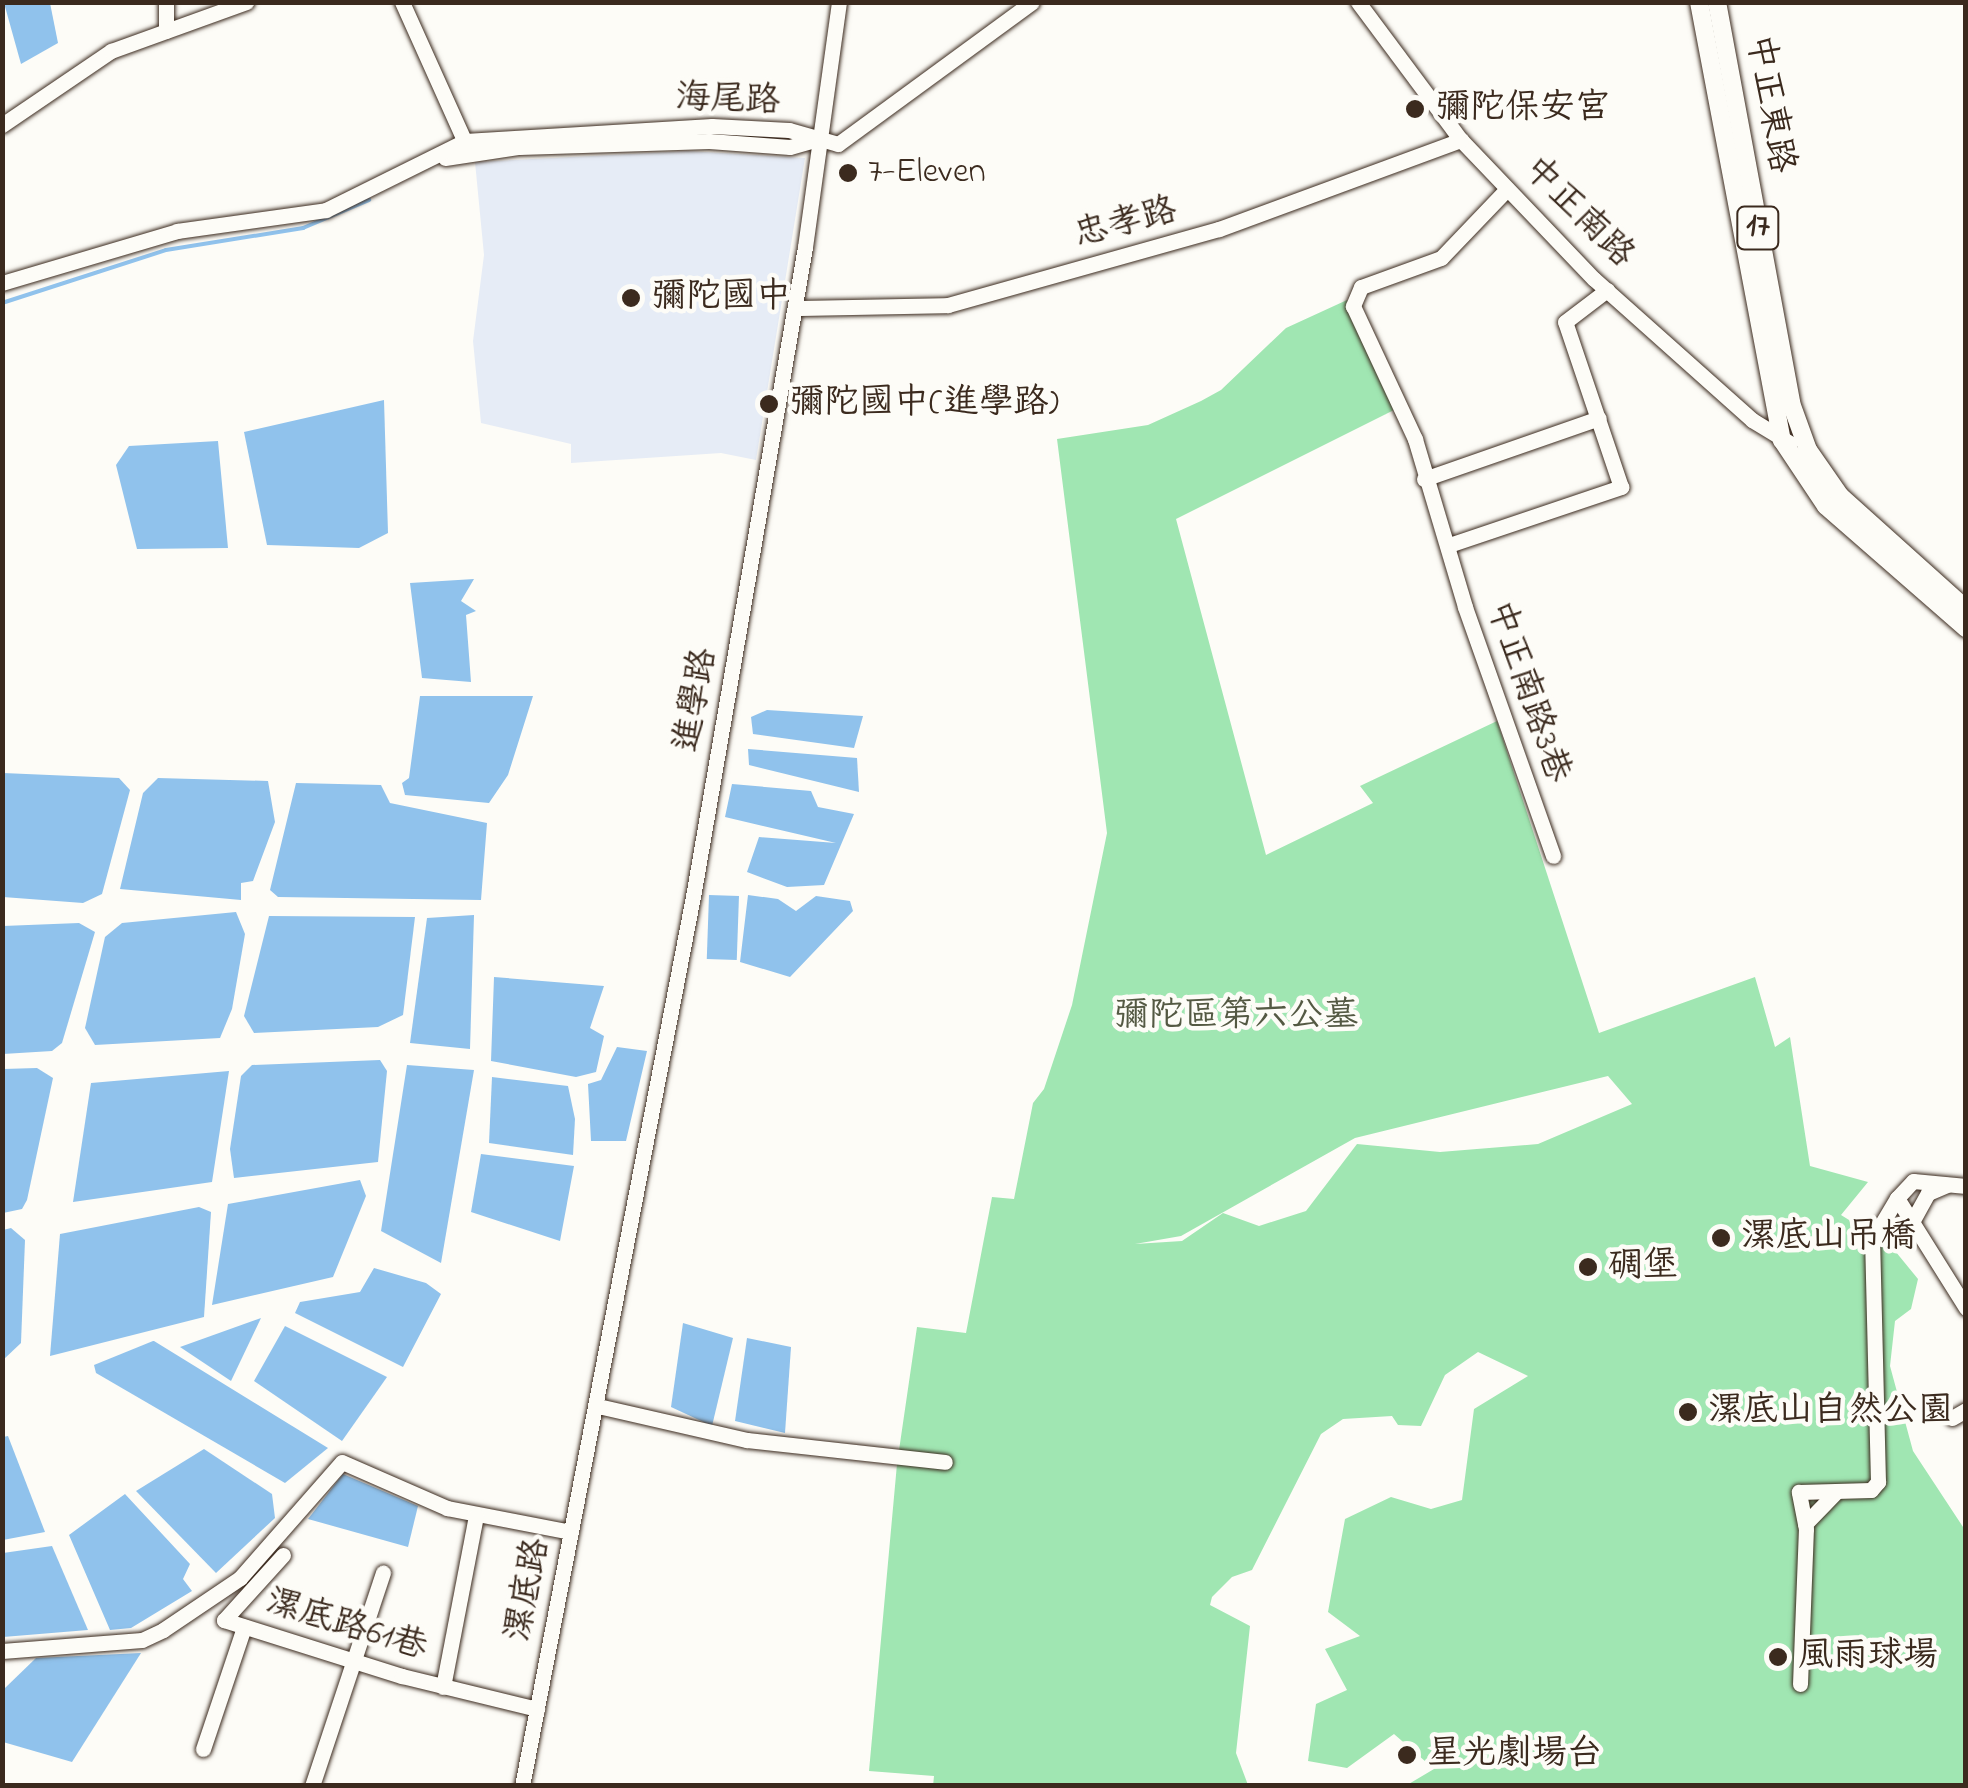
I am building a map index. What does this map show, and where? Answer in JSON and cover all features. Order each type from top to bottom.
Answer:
[{"type":"main road","name":"中正東路","points":[[1698,2],[1782,440]]},
{"type":"main road","name":"中正東路","points":[[1717,2],[1791,403],[1808,450]]},
{"type":"main road","name":"中正南路","points":[[1782,440],[1826,506],[1966,628]]},
{"type":"main road","name":"17","points":[[1808,450],[1840,496],[1966,610]]},
{"type":"street","points":[[166,2],[166,31]]},
{"type":"street","points":[[2,125],[77,70],[246,2]]},
{"type":"street","points":[[402,2],[467,147]]},
{"type":"street","name":"進學路","points":[[598,1406],[795,308],[839,2]]},
{"type":"street","points":[[818,140],[838,144],[1032,2]]},
{"type":"street","name":"中正南路","points":[[1358,2],[1460,140],[1607,290],[1782,440],[1808,450]]},
{"type":"street","name":"海尾路","points":[[2,283],[177,231],[326,210],[419,164],[467,147],[712,126],[790,130],[818,140]]},
{"type":"street","name":"忠孝路","points":[[795,308],[948,305],[1219,229],[1460,140]]},
{"type":"street","name":"中正南路3巷","points":[[1507,188],[1441,258],[1361,287],[1353,298],[1408,420],[1424,479],[1553,856]]},
{"type":"street","points":[[1449,545],[1621,487],[1565,318],[1607,290]]},
{"type":"street","points":[[1424,479],[1599,418]]},
{"type":"street","points":[[1800,1684],[1805,1524],[1800,1492],[1872,1490],[1878,1482],[1872,1240],[1897,1198],[1913,1181],[1958,1185]]},
{"type":"street","points":[[1912,1220],[1928,1193],[1958,1185]]},
{"type":"street","points":[[1897,1198],[1966,1308]]},
{"type":"street","points":[[598,1406],[747,1440],[945,1462]]},
{"type":"street","name":"漯底路","points":[[522,1786],[598,1406]]},
{"type":"street","points":[[2,1651],[142,1640],[163,1630],[240,1578],[342,1462],[476,1514],[571,1532]]},
{"type":"street","points":[[1805,1524],[1837,1491]]},
{"type":"street","points":[[443,1686],[476,1514]]},
{"type":"street","name":"漯底路61巷","points":[[283,1555],[224,1620],[351,1662],[537,1709]]},
{"type":"street","points":[[312,1786],[383,1572]]},
{"type":"street","points":[[204,1749],[244,1627]]},
{"type":"shaded area","name":"彌陀國中","points":[[688,151],[805,158],[756,460],[721,453],[571,463],[571,444],[481,423],[473,341],[484,255],[475,162]]},
{"type":"green space","name":"彌陀區第六公墓","points":[[1347,300],[1396,409],[1176,519],[1266,855],[1373,803],[1360,786],[1497,721],[1599,1033],[1755,977],[1775,1047],[1790,1037],[1810,1166],[1868,1182],[1841,1215],[1891,1246],[1918,1279],[1911,1309],[1895,1321],[1890,1366],[1913,1451],[1965,1530],[1965,1785],[1407,1785],[1434,1769],[1394,1734],[1347,1768],[1308,1761],[1316,1704],[1347,1690],[1325,1649],[1360,1636],[1328,1612],[1345,1519],[1391,1497],[1431,1509],[1462,1500],[1474,1409],[1528,1376],[1478,1352],[1445,1375],[1421,1426],[1398,1425],[1392,1416],[1343,1419],[1321,1434],[1252,1570],[1232,1577],[1212,1597],[1210,1605],[1250,1626],[1236,1753],[1248,1785],[933,1786],[934,1776],[869,1771],[897,1464],[917,1327],[966,1333],[992,1197],[1014,1199],[1033,1103],[1044,1089],[1072,1005],[1107,833],[1057,439],[1148,425],[1201,401],[1221,390],[1286,328]],"holes":[[[1608,1076],[1632,1104],[1538,1144],[1440,1152],[1357,1144],[1306,1211],[1259,1226],[1223,1213],[1182,1241],[1135,1244],[1181,1236],[1355,1138]]]},
{"type":"water","points":[[4,3],[50,3],[58,43],[21,64]]},
{"type":"water","points":[[384,400],[388,533],[359,548],[267,545],[244,432]]},
{"type":"water","points":[[218,441],[228,548],[137,549],[116,465],[129,446]]},
{"type":"water","points":[[474,579],[461,601],[476,611],[466,615],[471,682],[422,678],[410,583]]},
{"type":"water","points":[[420,696],[533,696],[508,775],[489,803],[405,795],[402,783],[409,778]]},
{"type":"water","points":[[767,710],[863,716],[854,748],[753,734],[751,717]]},
{"type":"water","points":[[748,749],[857,758],[859,792],[749,765]]},
{"type":"water","points":[[3,773],[119,778],[130,790],[102,894],[83,903],[3,897]]},
{"type":"water","points":[[158,778],[268,781],[275,822],[253,881],[241,883],[241,900],[120,889],[143,793]]},
{"type":"water","points":[[296,783],[381,785],[390,803],[487,823],[481,900],[278,897],[270,890]]},
{"type":"water","points":[[732,784],[811,791],[818,807],[854,814],[824,885],[787,887],[747,872],[759,837],[836,843],[725,817]]},
{"type":"water","points":[[709,895],[739,896],[737,960],[707,959]]},
{"type":"water","points":[[748,895],[778,899],[796,911],[816,896],[850,901],[853,911],[790,977],[740,962]]},
{"type":"water","points":[[236,912],[245,934],[232,1009],[220,1038],[95,1045],[85,1028],[105,937],[122,923]]},
{"type":"water","points":[[474,915],[470,1049],[410,1043],[427,918]]},
{"type":"water","points":[[269,916],[415,917],[403,1015],[378,1027],[254,1033],[244,1016]]},
{"type":"water","points":[[79,923],[95,932],[62,1043],[52,1051],[3,1054],[3,926]]},
{"type":"water","points":[[494,977],[604,986],[590,1028],[604,1036],[596,1072],[576,1077],[491,1061]]},
{"type":"water","points":[[617,1047],[647,1051],[626,1141],[591,1141],[588,1084],[601,1080]]},
{"type":"water","points":[[380,1060],[387,1071],[378,1162],[234,1178],[230,1149],[241,1076],[252,1065]]},
{"type":"water","points":[[407,1065],[474,1070],[441,1263],[381,1231]]},
{"type":"water","points":[[37,1068],[53,1078],[27,1200],[22,1209],[3,1213],[3,1069]]},
{"type":"water","points":[[229,1071],[212,1182],[73,1202],[91,1083]]},
{"type":"water","points":[[492,1077],[568,1086],[575,1119],[573,1155],[489,1143]]},
{"type":"water","points":[[481,1154],[574,1166],[560,1241],[471,1212]]},
{"type":"water","points":[[360,1180],[366,1196],[333,1277],[212,1305],[228,1204]]},
{"type":"water","points":[[199,1207],[211,1212],[204,1317],[50,1356],[60,1234]]},
{"type":"water","points":[[11,1228],[25,1240],[21,1343],[3,1360],[3,1230]]},
{"type":"water","points":[[374,1268],[426,1283],[441,1294],[403,1367],[295,1313],[300,1302],[360,1292]]},
{"type":"water","points":[[261,1318],[231,1381],[180,1347]]},
{"type":"water","points":[[683,1323],[733,1338],[712,1426],[671,1407]]},
{"type":"water","points":[[285,1326],[387,1377],[342,1441],[254,1381]]},
{"type":"water","points":[[747,1338],[791,1347],[785,1433],[735,1421]]},
{"type":"water","points":[[153,1341],[328,1448],[285,1483],[96,1373],[94,1365]]},
{"type":"water","points":[[8,1436],[45,1532],[3,1540],[3,1437]]},
{"type":"water","points":[[204,1449],[272,1494],[275,1518],[216,1573],[136,1491]]},
{"type":"water","points":[[343,1474],[418,1506],[408,1547],[308,1519]]},
{"type":"water","points":[[125,1494],[190,1564],[183,1579],[192,1591],[131,1628],[110,1630],[69,1535]]},
{"type":"water","points":[[52,1546],[88,1630],[3,1637],[3,1553]]},
{"type":"water","points":[[141,1653],[72,1762],[3,1742],[5,1688],[36,1658]]},
{"type":"waterway","points":[[2,303],[166,250],[303,228],[369,200]]},
{"type":"place","name":"彌陀保安宮","points":[[1415,109]]},
{"type":"place","name":"7-Eleven","points":[[848,173]]},
{"type":"place","name":"彌陀國中","points":[[631,298]]},
{"type":"place","name":"彌陀國中(進學路)","points":[[769,404]]},
{"type":"place","name":"漯底山吊橋","points":[[1721,1238]]},
{"type":"place","name":"碉堡","points":[[1588,1267]]},
{"type":"place","name":"漯底山自然公園","points":[[1688,1412]]},
{"type":"place","name":"風雨球場","points":[[1778,1657]]},
{"type":"place","name":"星光劇場台","points":[[1407,1755]]}]
